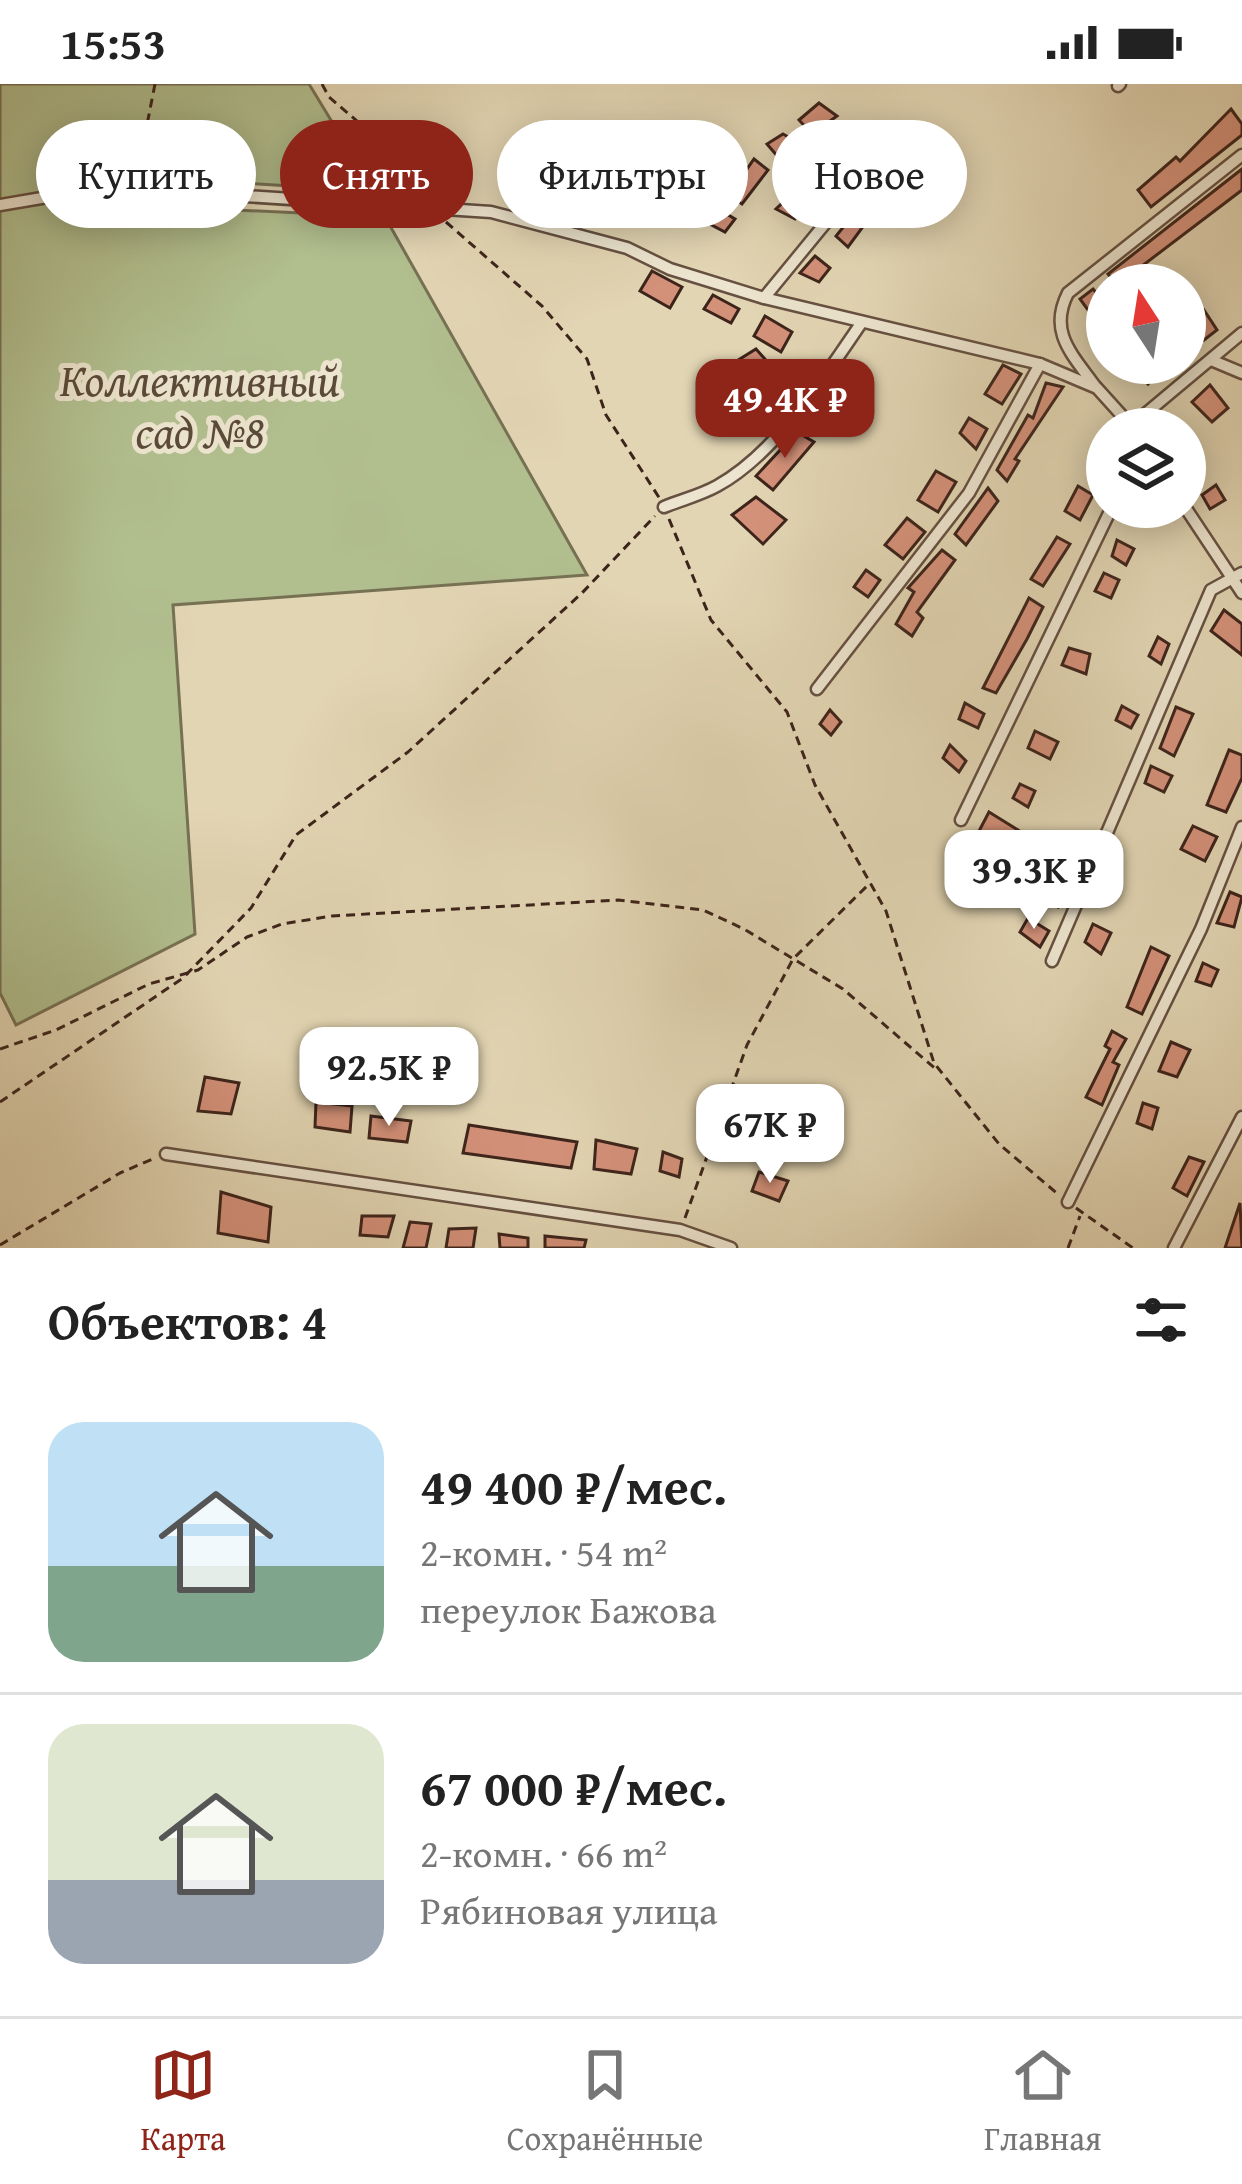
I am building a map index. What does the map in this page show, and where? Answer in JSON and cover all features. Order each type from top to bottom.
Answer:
[{"type":"street","points":[[1115,408],[1061,340],[1059,310],[1068,293],[1242,155]]},
{"type":"street","points":[[0,205],[36,199]]},
{"type":"street","points":[[473,210],[598,240],[764,298],[1040,364],[1097,388]]},
{"type":"street","points":[[764,298],[821,228]]},
{"type":"street","points":[[664,507],[719,485],[766,444],[862,322]]},
{"type":"street","points":[[1155,408],[1242,333]]},
{"type":"street","points":[[1211,360],[1242,373]]},
{"type":"street","points":[[817,688],[969,493],[1040,364]]},
{"type":"street","points":[[961,820],[1102,528]]},
{"type":"street","points":[[1201,528],[1237,576],[1242,593]]},
{"type":"street","points":[[1052,961],[1211,590],[1237,576]]},
{"type":"street","points":[[1068,1202],[1201,929],[1242,827]]},
{"type":"street","points":[[1174,1248],[1242,1117]]},
{"type":"street","points":[[166,1154],[680,1231],[731,1248]]},
{"type":"path","points":[[148,120],[155,84]]},
{"type":"path","points":[[322,84],[329,98],[355,120]]},
{"type":"path","points":[[452,228],[542,306],[587,359],[606,415],[664,507],[711,620],[787,712],[815,785],[870,884],[908,966],[926,1039],[944,1076]]},
{"type":"path","points":[[0,1102],[188,972],[251,908],[296,835],[408,752],[582,592],[664,507]]},
{"type":"path","points":[[680,1231],[747,1046],[793,959],[870,884]]},
{"type":"path","points":[[0,1049],[198,970],[247,937],[282,924],[599,900],[703,910],[843,989],[944,1076],[999,1144],[1081,1213],[1133,1248]]},
{"type":"path","points":[[0,1244],[119,1172],[166,1154]]},
{"type":"path","points":[[1068,1248],[1081,1213]]},
{"type":"green space","name":"Коллективный сад №8","points":[[0,84],[309,84],[331,120],[280,120],[280,185],[256,184],[256,120],[36,120],[36,228],[256,228],[256,211],[280,212],[280,228],[391,228],[587,575],[173,605],[195,934],[16,1025],[0,993]]},
{"type":"building","points":[[819,103],[837,116],[831,120],[799,120]]},
{"type":"building","points":[[1231,109],[1242,124],[1242,135],[1151,207],[1138,190],[1176,157],[1180,161]]},
{"type":"building","points":[[754,159],[768,170],[748,196],[748,168]]},
{"type":"building","points":[[1242,169],[1242,190],[1145,264],[1121,264]]},
{"type":"building","points":[[842,228],[862,228],[848,247],[836,236]]},
{"type":"building","points":[[815,256],[830,268],[819,282],[800,273]]},
{"type":"building","points":[[652,271],[682,287],[670,308],[640,291]]},
{"type":"building","points":[[713,295],[739,309],[731,323],[704,309]]},
{"type":"building","points":[[1206,313],[1217,330],[1206,338]]},
{"type":"building","points":[[765,316],[792,332],[781,352],[754,336]]},
{"type":"building","points":[[756,349],[772,367],[754,382],[735,362]]},
{"type":"building","points":[[1003,365],[1021,374],[1002,404],[985,394]]},
{"type":"building","points":[[725,375],[739,391],[723,400],[712,387]]},
{"type":"building","points":[[1046,383],[1063,387],[1015,459],[1019,461],[1007,481],[997,470],[1028,415],[1033,418]]},
{"type":"building","points":[[1210,385],[1228,408],[1212,422],[1206,408],[1192,402]]},
{"type":"building","points":[[969,418],[987,429],[976,449],[960,433]]},
{"type":"building","points":[[797,432],[814,442],[773,490],[756,476]]},
{"type":"building","points":[[936,471],[956,482],[938,512],[918,500]]},
{"type":"building","points":[[1216,485],[1225,500],[1210,509],[1206,492]]},
{"type":"building","points":[[1078,486],[1086,491],[1080,520],[1065,511]]},
{"type":"building","points":[[988,488],[998,501],[966,545],[955,534]]},
{"type":"building","points":[[756,497],[786,520],[763,544],[732,515]]},
{"type":"building","points":[[907,518],[925,532],[903,559],[885,545]]},
{"type":"building","points":[[1057,537],[1070,544],[1043,586],[1031,579]]},
{"type":"building","points":[[1117,540],[1134,549],[1126,565],[1112,556]]},
{"type":"building","points":[[942,550],[955,560],[917,612],[923,618],[912,636],[896,624],[914,592],[908,588]]},
{"type":"building","points":[[866,570],[880,580],[868,597],[854,587]]},
{"type":"building","points":[[1104,573],[1119,580],[1111,598],[1095,591]]},
{"type":"building","points":[[1029,598],[1043,607],[1027,639],[996,693],[983,688]]},
{"type":"building","points":[[1224,610],[1242,624],[1242,655],[1211,631]]},
{"type":"building","points":[[1158,637],[1169,644],[1161,664],[1149,656]]},
{"type":"building","points":[[1069,648],[1090,654],[1086,674],[1062,665]]},
{"type":"building","points":[[965,703],[984,714],[978,728],[959,719]]},
{"type":"building","points":[[1122,706],[1138,715],[1131,728],[1116,720]]},
{"type":"building","points":[[1176,707],[1193,714],[1174,756],[1160,748]]},
{"type":"building","points":[[830,710],[841,722],[831,735],[820,724]]},
{"type":"building","points":[[1035,731],[1058,742],[1050,759],[1028,748]]},
{"type":"building","points":[[950,745],[966,761],[959,772],[943,758]]},
{"type":"building","points":[[1229,750],[1242,755],[1242,778],[1226,812],[1207,805]]},
{"type":"building","points":[[1151,766],[1172,776],[1164,792],[1145,783]]},
{"type":"building","points":[[1020,784],[1035,791],[1028,807],[1013,798]]},
{"type":"building","points":[[989,812],[1026,835],[1015,859],[978,833]]},
{"type":"building","points":[[1193,826],[1217,837],[1205,861],[1181,849]]},
{"type":"building","points":[[1072,838],[1086,844],[1078,861],[1064,853]]},
{"type":"building","points":[[1050,875],[1070,884],[1058,907],[1039,898]]},
{"type":"building","points":[[1230,892],[1242,897],[1234,927],[1217,923]]},
{"type":"building","points":[[1028,918],[1049,931],[1040,947],[1020,932]]},
{"type":"building","points":[[1093,924],[1111,933],[1101,954],[1085,942]]},
{"type":"building","points":[[1151,947],[1169,956],[1142,1014],[1127,1007]]},
{"type":"building","points":[[1203,963],[1218,970],[1211,986],[1196,981]]},
{"type":"building","points":[[1112,1031],[1126,1039],[1113,1062],[1119,1065],[1102,1105],[1086,1097],[1110,1049],[1105,1046]]},
{"type":"building","points":[[1171,1042],[1190,1050],[1177,1077],[1159,1071]]},
{"type":"building","points":[[205,1077],[239,1083],[231,1114],[198,1111]]},
{"type":"building","points":[[316,1102],[352,1106],[350,1132],[315,1127]]},
{"type":"building","points":[[1143,1103],[1158,1108],[1152,1129],[1137,1123]]},
{"type":"building","points":[[371,1116],[411,1121],[407,1142],[369,1138]]},
{"type":"building","points":[[469,1125],[577,1142],[571,1168],[463,1153]]},
{"type":"building","points":[[596,1140],[637,1149],[631,1174],[594,1169]]},
{"type":"building","points":[[663,1152],[682,1159],[679,1177],[660,1171]]},
{"type":"building","points":[[1189,1157],[1204,1162],[1187,1196],[1173,1188]]},
{"type":"building","points":[[759,1172],[788,1181],[779,1201],[752,1191]]},
{"type":"building","points":[[221,1192],[271,1207],[268,1242],[218,1233]]},
{"type":"building","points":[[1240,1203],[1242,1248],[1225,1248]]},
{"type":"building","points":[[362,1216],[394,1216],[388,1237],[360,1235]]},
{"type":"building","points":[[410,1222],[431,1224],[426,1248],[403,1248]]},
{"type":"building","points":[[476,1228],[473,1248],[446,1248],[449,1229]]},
{"type":"building","points":[[499,1234],[528,1238],[528,1248],[500,1248]]},
{"type":"building","points":[[545,1236],[586,1240],[584,1248],[545,1248]]}]
